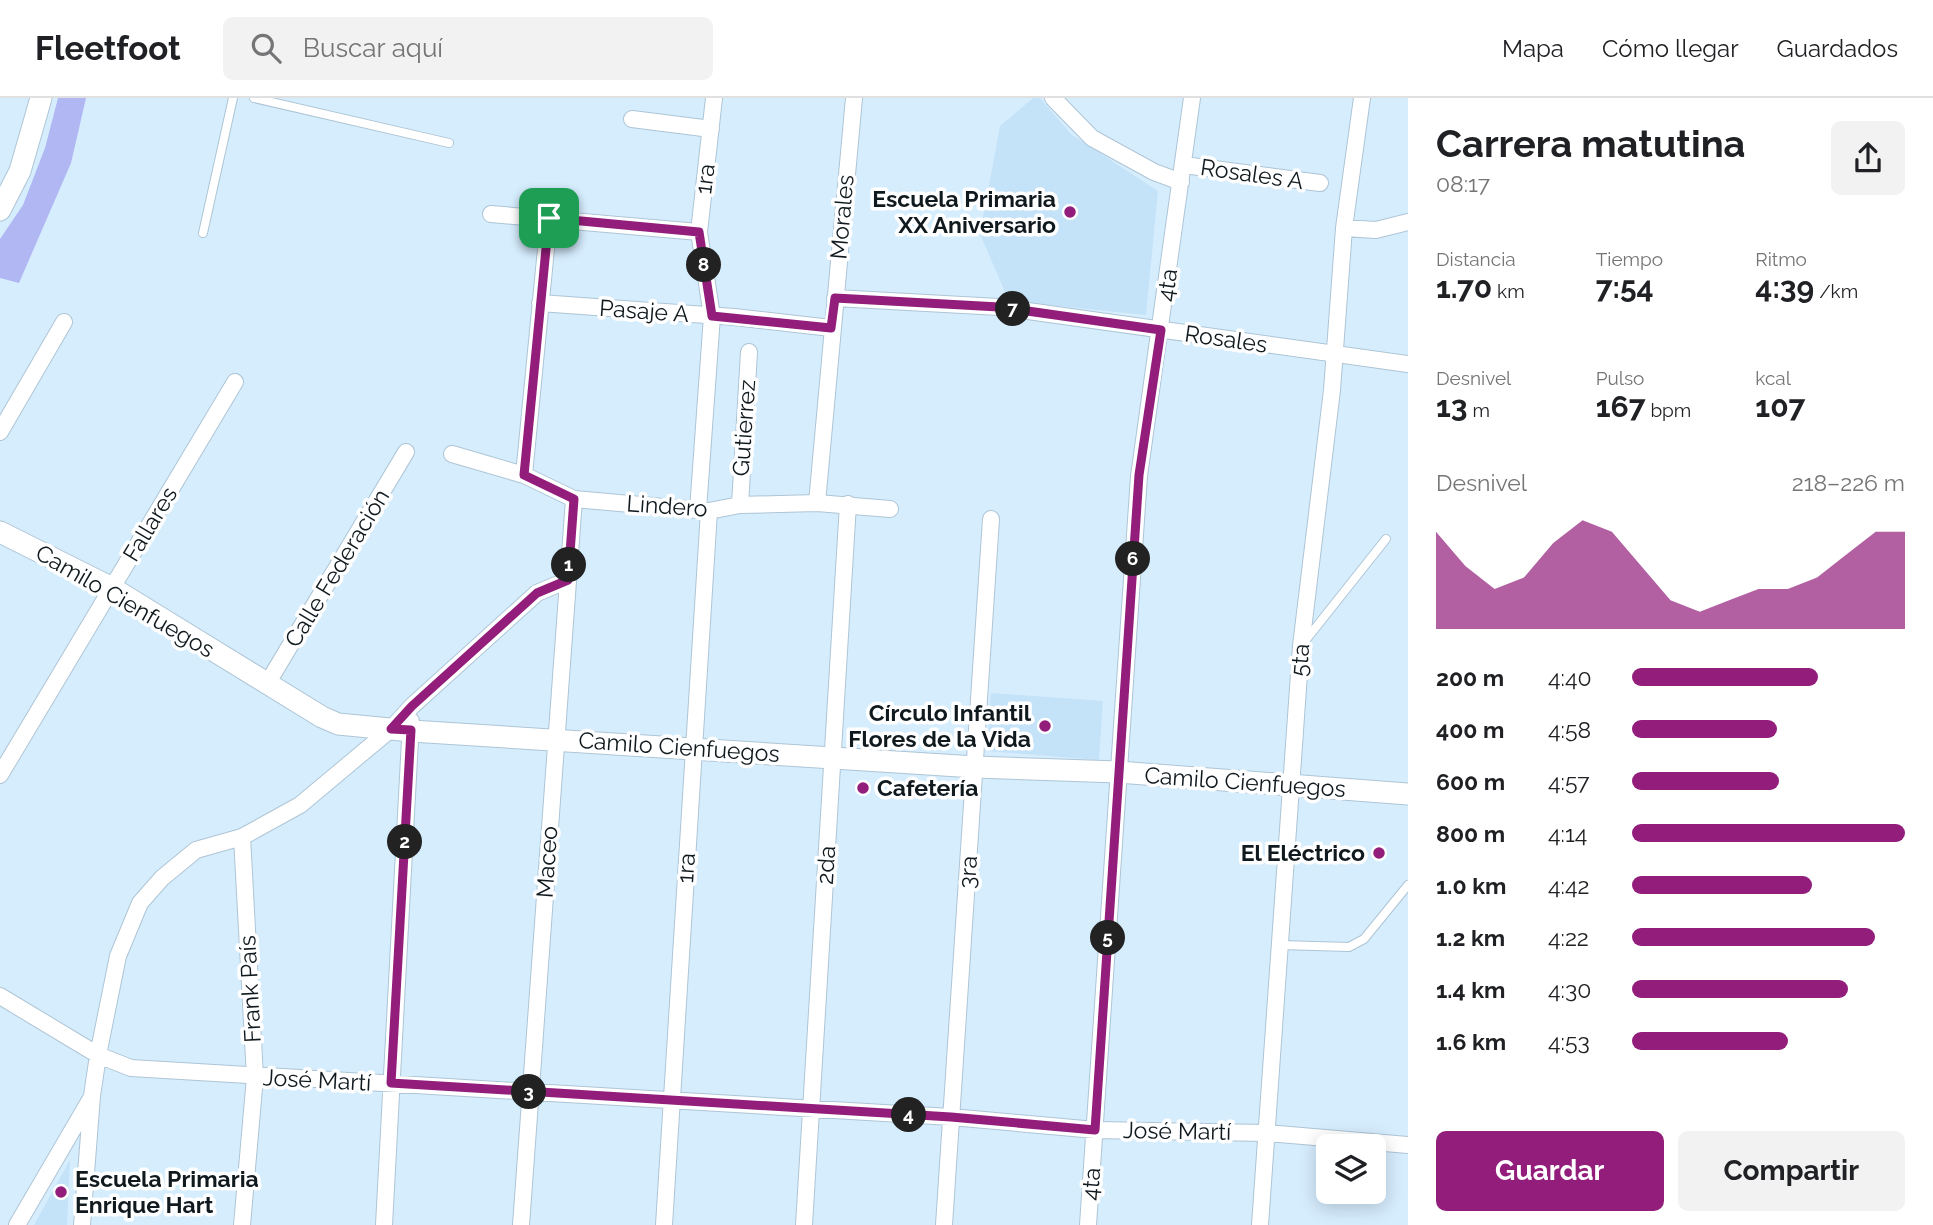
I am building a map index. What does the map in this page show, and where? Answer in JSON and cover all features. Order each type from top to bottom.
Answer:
[{"type":"street","points":[[0,210],[20,172],[41,98]]},
{"type":"street","name":"1ra","points":[[664,1225],[694,747],[712,316],[699,232],[714,98]]},
{"type":"street","name":"Morales","points":[[817,503],[854,98]]},
{"type":"street","name":"Rosales A","points":[[1053,98],[1092,138],[1154,172],[1181,182]]},
{"type":"street","name":"4ta","points":[[1088,1225],[1139,475],[1192,98]]},
{"type":"street","name":"5ta","points":[[1260,1225],[1301,646],[1335,355],[1344,228],[1362,98]]},
{"type":"street","points":[[632,119],[711,129]]},
{"type":"street","name":"Rosales A","points":[[1184,165],[1320,183]]},
{"type":"street","points":[[491,214],[699,232]]},
{"type":"street","points":[[524,475],[549,218]]},
{"type":"street","points":[[1344,228],[1376,230],[1408,222]]},
{"type":"street","name":"Rosales","points":[[835,298],[999,307],[1408,364]]},
{"type":"street","name":"Pasaje A","points":[[540,303],[831,328]]},
{"type":"street","points":[[0,432],[64,322]]},
{"type":"street","name":"Gutierrez","points":[[740,505],[749,352]]},
{"type":"street","name":"Fallares","points":[[0,775],[235,382]]},
{"type":"street","name":"Calle Federación","points":[[267,684],[406,452]]},
{"type":"street","name":"Lindero","points":[[452,454],[524,475],[574,499],[703,511],[740,505],[817,503],[890,509]]},
{"type":"street","name":"Maceo","points":[[521,1225],[574,499]]},
{"type":"street","name":"2da","points":[[804,1225],[848,504]]},
{"type":"street","name":"3ra","points":[[944,1225],[991,519]]},
{"type":"street","name":"Camilo Cienfuegos","points":[[0,531],[112,588],[267,684],[338,724],[975,766],[1118,772],[1408,794]]},
{"type":"street","points":[[384,1225],[391,1083],[401,730],[412,706],[537,593],[568,580]]},
{"type":"street","points":[[82,1225],[92,1096],[98,1055],[118,956],[140,903],[162,878],[196,850],[242,837],[300,805],[401,730]]},
{"type":"street","name":"Frank País","points":[[242,837],[255,1077],[242,1225]]},
{"type":"street","name":"José Martí","points":[[1,998],[98,1055],[131,1068],[951,1117],[1095,1130],[1266,1133],[1408,1145]]},
{"type":"street","points":[[18,1225],[92,1096]]},
{"type":"lane","points":[[203,233],[233,98]]},
{"type":"lane","points":[[254,98],[449,143]]},
{"type":"lane","points":[[1301,646],[1386,539]]},
{"type":"lane","points":[[1280,945],[1349,947],[1364,939],[1408,885]]},
{"type":"shaded area","points":[[58,98],[86,98],[71,163],[19,283],[0,278],[0,239],[23,205],[45,148]]},
{"type":"shaded area","name":"Escuela Primaria XX Aniversario","points":[[1033,98],[1040,98],[1072,135],[1158,191],[1146,315],[1009,301],[980,234],[1000,126]]},
{"type":"shaded area","name":"Círculo Infantil Flores de la Vida","points":[[991,693],[1103,701],[1099,760],[987,751]]},
{"type":"shaded area","name":"Escuela Primaria Enrique Hart","points":[[70,1160],[67,1225],[34,1225]]},
{"type":"place","name":"Escuela Primaria XX Aniversario","points":[[1070,212]]},
{"type":"place","name":"Círculo Infantil Flores de la Vida","points":[[1045,726]]},
{"type":"place","name":"Cafetería","points":[[863,788]]},
{"type":"place","name":"El Eléctrico","points":[[1379,853]]},
{"type":"place","name":"Escuela Primaria Enrique Hart","points":[[61,1192]]},
{"type":"route","points":[[549,218],[699,232],[712,316],[831,328],[835,298],[999,307],[1161,330],[1139,475],[1095,1130],[951,1117],[391,1083],[411,730],[391,729],[412,706],[537,593],[568,580],[574,499],[524,475],[549,218]]}]
